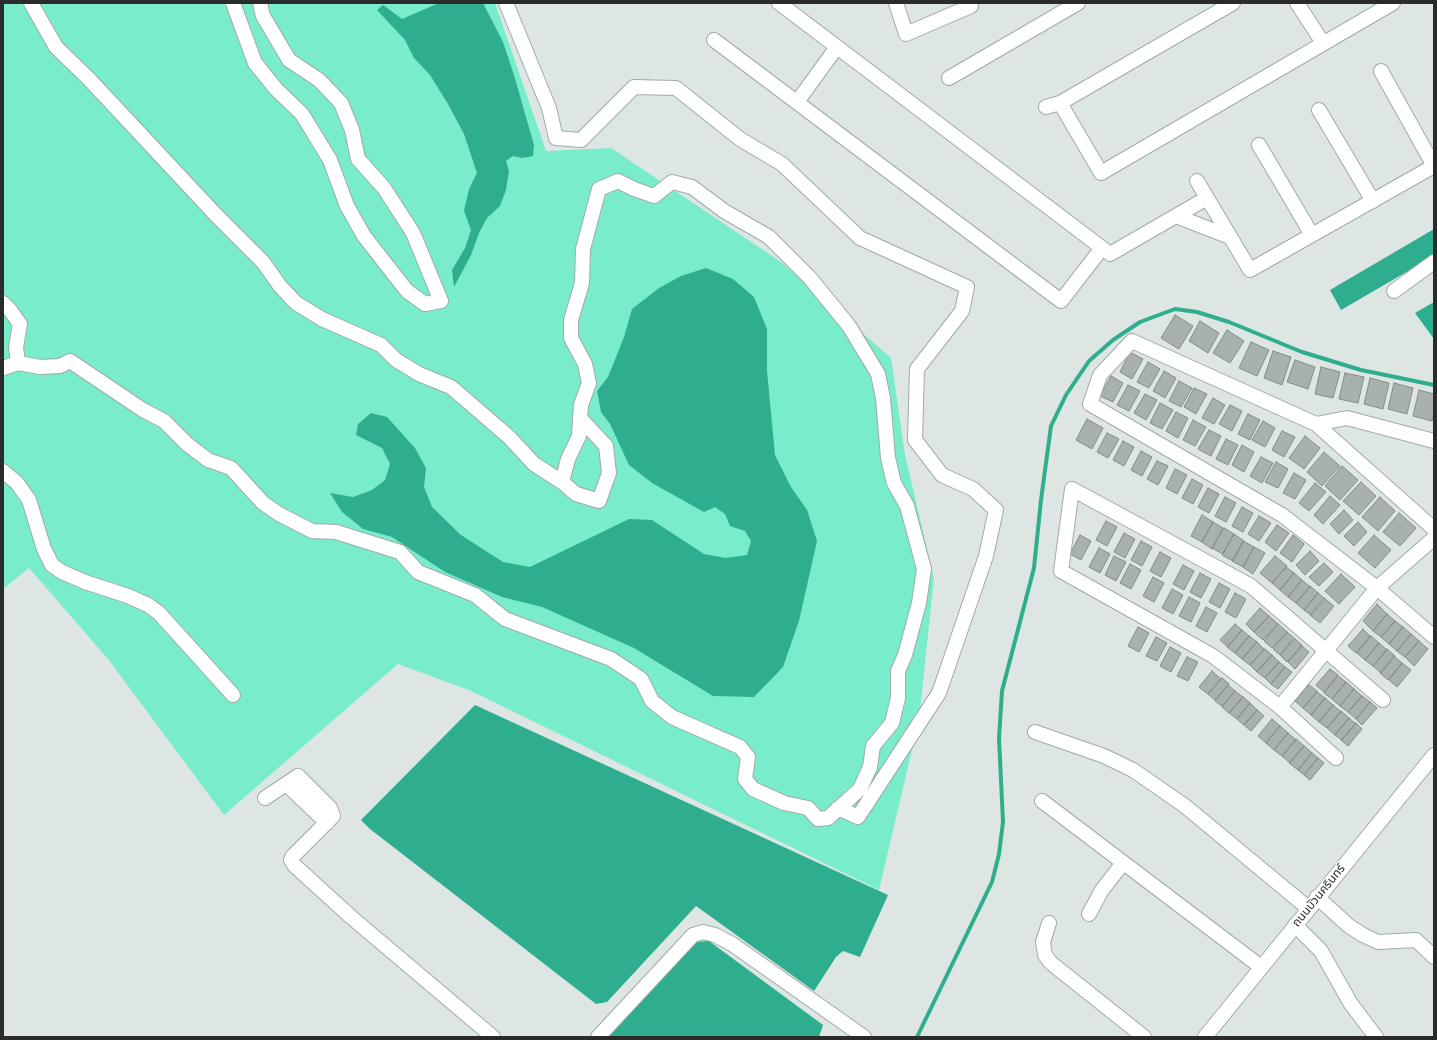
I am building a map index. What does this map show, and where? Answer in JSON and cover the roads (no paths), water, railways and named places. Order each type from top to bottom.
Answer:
[{"type":"street","points":[[31,3],[56,47],[89,79],[215,214],[264,262],[280,286],[296,303],[322,319],[381,345],[396,360],[419,374],[451,387],[509,437],[534,464],[562,482],[576,494],[599,501],[609,473],[606,446],[580,418]]},
{"type":"street","points":[[233,3],[255,63],[276,89],[302,114],[330,160],[348,206],[364,236],[407,291],[424,304],[442,301],[413,233],[384,188],[358,159],[352,130],[340,103],[319,80],[289,60],[263,16],[260,3]]},
{"type":"street","points":[[506,3],[549,108],[556,138],[581,140],[634,87],[676,88],[740,139],[782,164],[860,238],[967,287],[962,311],[917,369],[915,440],[942,475],[973,489],[996,510],[986,556],[939,693],[858,817],[838,808]]},
{"type":"street","points":[[779,3],[1110,254],[1208,198]]},
{"type":"street","points":[[896,3],[906,34],[972,4]]},
{"type":"street","points":[[949,78],[1078,3]]},
{"type":"street","points":[[1233,3],[1053,105],[1101,174],[1322,43],[1393,3]]},
{"type":"street","points":[[1298,3],[1322,43]]},
{"type":"street","points":[[714,40],[1061,301],[1102,248]]},
{"type":"street","points":[[797,102],[837,47]]},
{"type":"street","points":[[1197,180],[1250,270],[1434,166],[1381,71]]},
{"type":"street","points":[[1319,110],[1373,201]]},
{"type":"street","points":[[1259,145],[1312,235]]},
{"type":"street","points":[[3,368],[18,363],[40,367],[60,366],[70,361],[143,410],[164,421],[187,444],[208,460],[231,468],[263,503],[279,514],[312,531],[336,532],[400,552],[418,572],[475,595],[505,619],[611,659],[641,679],[652,701],[672,717],[740,748],[748,757],[745,779],[753,789],[784,803],[808,808],[818,819],[828,818],[860,789],[870,767],[873,746],[892,723],[898,698],[898,672],[905,655],[919,604],[924,569],[906,506],[894,483],[888,458],[883,398],[878,374],[849,326],[810,278],[769,237],[724,212],[692,187],[672,182],[654,196],[634,189],[618,181],[599,189],[583,250],[582,283],[571,320],[571,338],[585,364],[589,383],[581,405],[579,436],[568,458],[562,482]]},
{"type":"street","points":[[1176,216],[1230,237]]},
{"type":"street","points":[[1394,291],[1434,262]]},
{"type":"street","points":[[3,303],[20,324],[16,347],[18,363]]},
{"type":"street","points":[[1434,529],[1316,424],[1132,341],[1100,375],[1090,404],[1282,515],[1377,588],[1434,637]]},
{"type":"street","points":[[1316,424],[1347,418],[1434,441]]},
{"type":"street","points":[[3,472],[16,483],[29,500],[44,549],[52,565],[62,572],[85,582],[128,596],[148,605],[159,614],[233,695]]},
{"type":"street","points":[[1336,758],[1280,707],[1213,656],[1061,571],[1072,489],[1251,586],[1384,700]]},
{"type":"street","points":[[1280,707],[1377,588],[1434,538]]},
{"type":"street","points":[[1035,732],[1104,756],[1133,770],[1184,806],[1308,908]]},
{"type":"street","name":"ถนนบัวนครินทร์","points":[[1205,1037],[1317,896],[1434,755]]},
{"type":"street","points":[[265,798],[286,784],[327,823],[293,856],[291,860],[294,865],[351,916],[493,1037]]},
{"type":"street","points":[[1042,801],[1261,967]]},
{"type":"street","points":[[1089,914],[1102,890],[1123,863]]},
{"type":"street","points":[[1317,896],[1349,926],[1363,935],[1378,942],[1416,940],[1434,957]]},
{"type":"street","points":[[1050,923],[1043,942],[1045,955],[1051,963],[1144,1037]]},
{"type":"street","points":[[1295,925],[1321,951],[1351,1004],[1376,1037]]},
{"type":"street","points":[[598,1037],[694,936],[703,932],[715,935],[732,944],[864,1037]]},
{"type":"waterway","points":[[917,1037],[992,882],[999,854],[1003,822],[999,738],[1002,691],[1034,568],[1051,426],[1066,395],[1089,361],[1113,340],[1140,322],[1175,309],[1197,312],[1229,322],[1302,352],[1361,370],[1434,385]]}]
